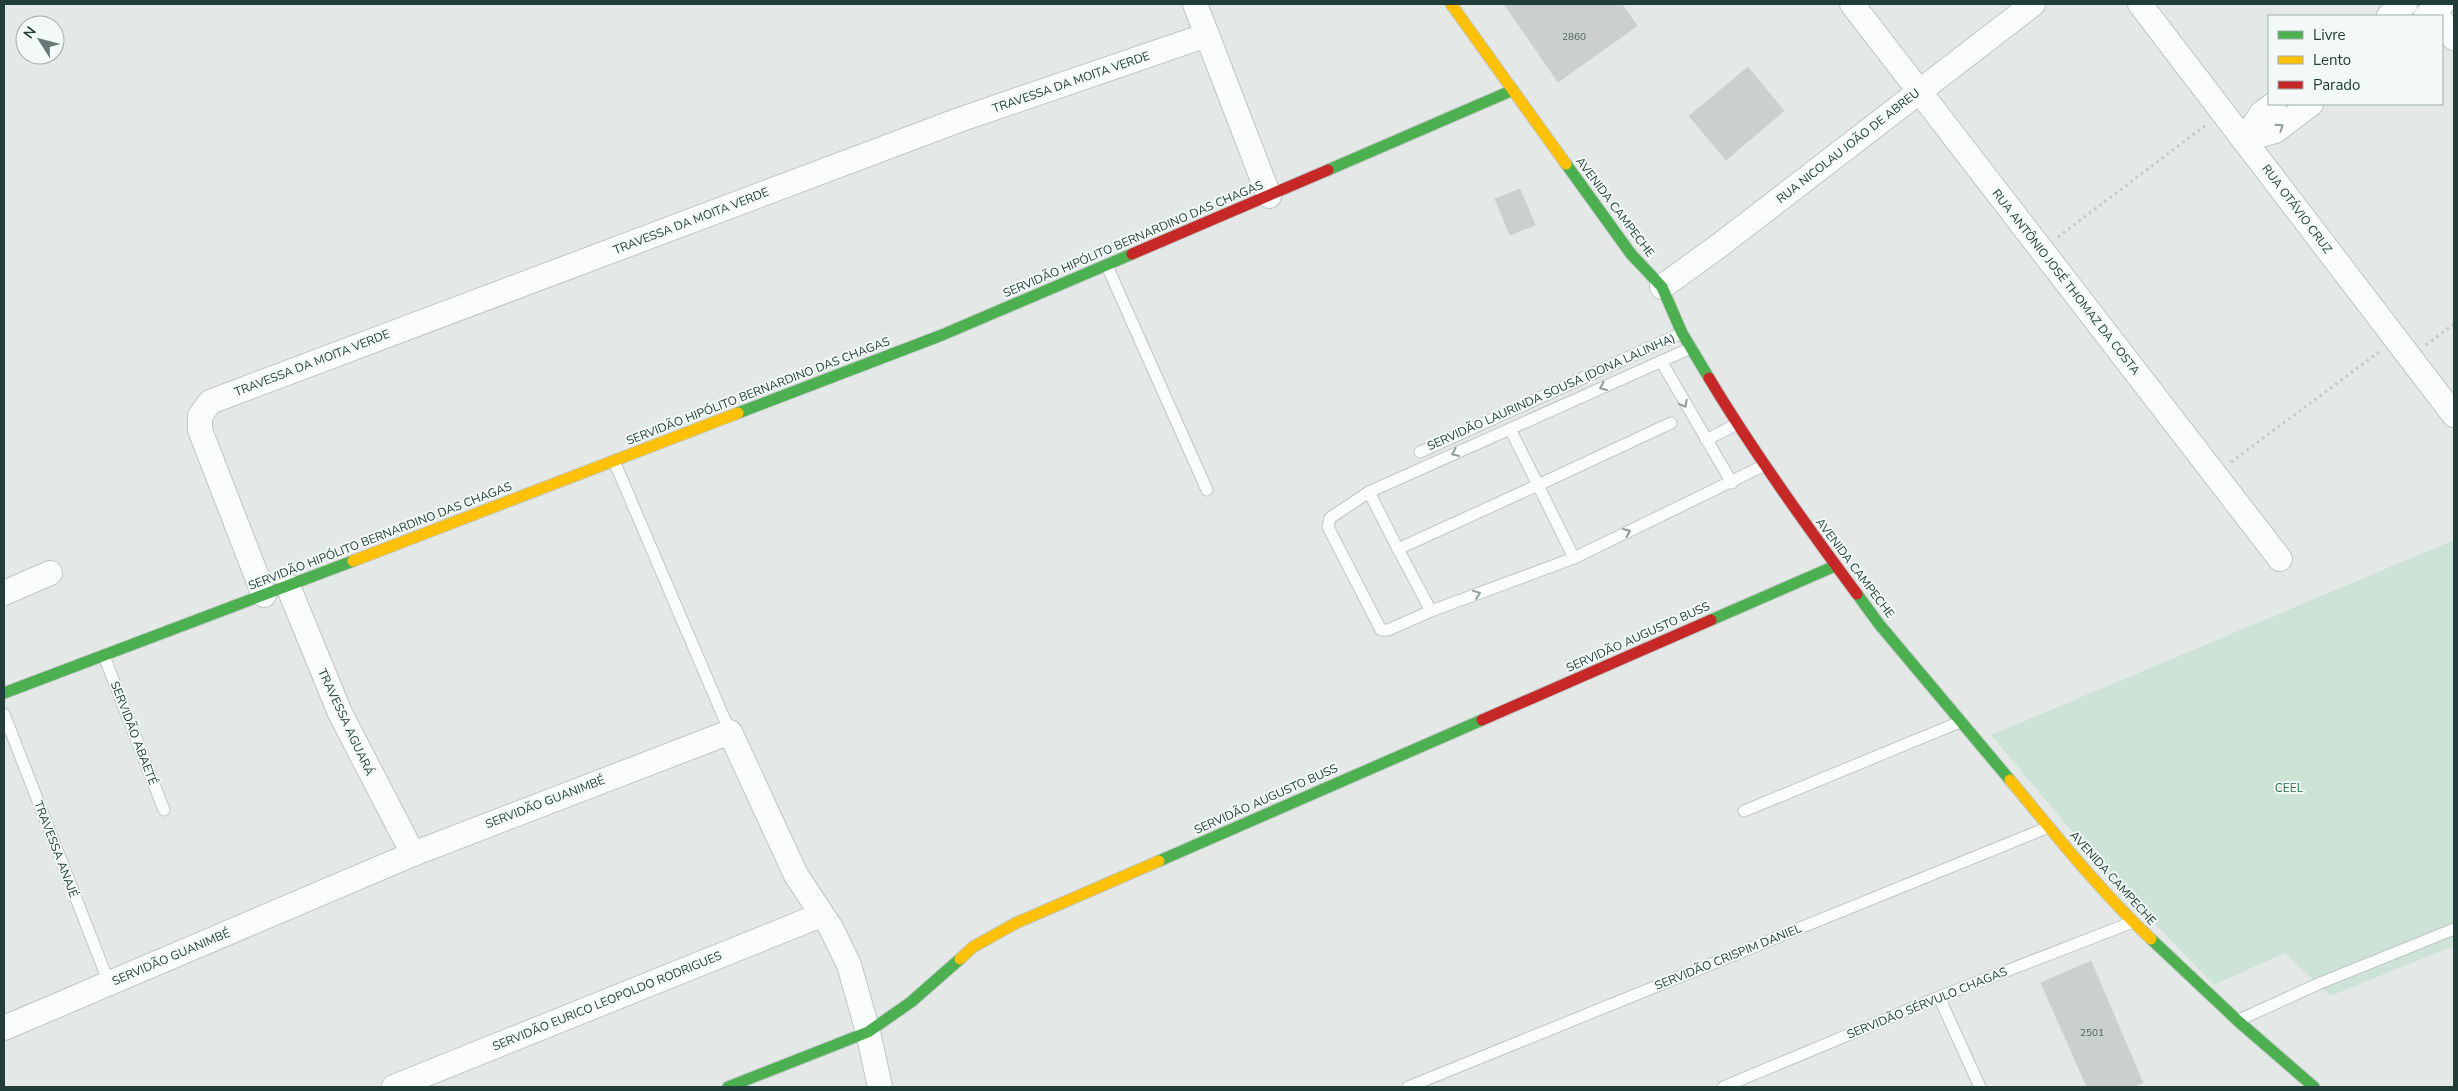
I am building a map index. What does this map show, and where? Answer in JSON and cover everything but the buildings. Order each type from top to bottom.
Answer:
[{"type":"street","points":[[1195,4],[1269,196]]},
{"type":"street","name":"AVENIDA CAMPECHE","points":[[1451,4],[1631,254],[1662,286],[1682,333],[1737,424],[1835,566],[1879,624],[2049,827],[2133,922],[2238,1021],[2314,1087]]},
{"type":"street","name":"RUA ANTÔNIO JOSÉ THOMAZ DA COSTA","points":[[1852,4],[2280,559]]},
{"type":"street","name":"RUA NICOLAU JOÃO DE ABREU","points":[[1662,286],[1720,245],[2033,4]]},
{"type":"street","name":"RUA OTÁVIO CRUZ","points":[[2140,4],[2454,415]]},
{"type":"street","points":[[2390,15],[2405,4]]},
{"type":"street","points":[[2443,23],[2454,38]]},
{"type":"street","name":"TRAVESSA DA MOITA VERDE","points":[[264,595],[200,430],[200,416],[210,402],[959,120],[1207,35]]},
{"type":"street","name":"SERVIDÃO HIPÓLITO BERNARDINO DAS CHAGAS","points":[[4,693],[942,335],[1107,266],[1512,90]]},
{"type":"street","points":[[2244,140],[2262,113],[2273,105]]},
{"type":"street","points":[[2244,140],[2275,131],[2310,105]]},
{"type":"street","name":"SERVIDÃO AUGUSTO BUSS","points":[[728,1087],[868,1032],[911,1002],[973,947],[1016,923],[1835,566]]},
{"type":"street","points":[[4,593],[50,573]]},
{"type":"street","name":"TRAVESSA AGUARÁ","points":[[288,586],[340,713],[412,854]]},
{"type":"street","points":[[730,732],[796,875],[831,928],[848,965],[868,1032],[880,1087]]},
{"type":"street","name":"SERVIDÃO GUANIMBÉ","points":[[4,1028],[412,854],[730,732]]},
{"type":"street","name":"SERVIDÃO EURICO LEOPOLDO RODRIGUES","points":[[394,1087],[821,915]]},
{"type":"lane","points":[[1107,266],[1207,490]]},
{"type":"lane","name":"SERVIDÃO LAURINDA SOUSA (DONA LALINHA)","points":[[1420,452],[1682,333]]},
{"type":"lane","points":[[1691,348],[1369,492],[1330,518],[1328,527],[1381,630],[1388,630],[1431,611],[1574,558],[1732,483],[1765,465]]},
{"type":"lane","points":[[1661,361],[1732,483]]},
{"type":"lane","points":[[1398,549],[1671,422]]},
{"type":"lane","points":[[1706,440],[1737,424]]},
{"type":"lane","points":[[1510,429],[1574,558]]},
{"type":"lane","points":[[614,461],[730,732]]},
{"type":"lane","points":[[1369,492],[1431,611]]},
{"type":"lane","name":"SERVIDÃO ABAETÉ","points":[[104,656],[164,810]]},
{"type":"lane","name":"TRAVESSA ANAJÉ","points":[[4,714],[109,983]]},
{"type":"lane","points":[[1744,811],[1960,722]]},
{"type":"lane","name":"SERVIDÃO CRISPIM DANIEL","points":[[1408,1087],[2049,827]]},
{"type":"lane","name":"SERVIDÃO SÉRVULO CHAGAS","points":[[1723,1087],[1939,997],[2133,922]]},
{"type":"lane","points":[[2238,1021],[2318,984],[2454,929]]},
{"type":"lane","points":[[1939,997],[1980,1087]]},
{"type":"path","points":[[2041,250],[2223,113]]},
{"type":"path","points":[[2215,474],[2403,348],[2454,324]]},
{"type":"green space","name":"CEEL","points":[[2454,540],[2454,946],[2330,996],[2285,953],[2214,985],[2112,879],[1991,735]]},
{"type":"traffic: fast","points":[[1328,170],[1513,90]]},
{"type":"traffic: fast","points":[[1566,164],[1631,254],[1662,287],[1682,333],[1709,378]]},
{"type":"traffic: fast","points":[[738,413],[942,335],[1132,254]]},
{"type":"traffic: fast","points":[[4,693],[353,561]]},
{"type":"traffic: fast","points":[[1711,620],[1835,566]]},
{"type":"traffic: fast","points":[[1857,594],[1879,624],[2010,780]]},
{"type":"traffic: fast","points":[[1159,861],[1482,720]]},
{"type":"traffic: fast","points":[[2151,939],[2238,1021],[2314,1087]]},
{"type":"traffic: fast","points":[[728,1087],[868,1032],[911,1002],[960,959]]},
{"type":"traffic: slow","points":[[1451,4],[1566,164]]},
{"type":"traffic: slow","points":[[353,561],[738,413]]},
{"type":"traffic: slow","points":[[2010,780],[2096,882],[2151,939]]},
{"type":"traffic: slow","points":[[960,959],[973,947],[1016,923],[1159,861]]},
{"type":"traffic: jam","points":[[1132,254],[1328,170]]},
{"type":"traffic: jam","points":[[1709,378],[1780,488],[1857,594]]},
{"type":"traffic: jam","points":[[1482,720],[1711,620]]}]
